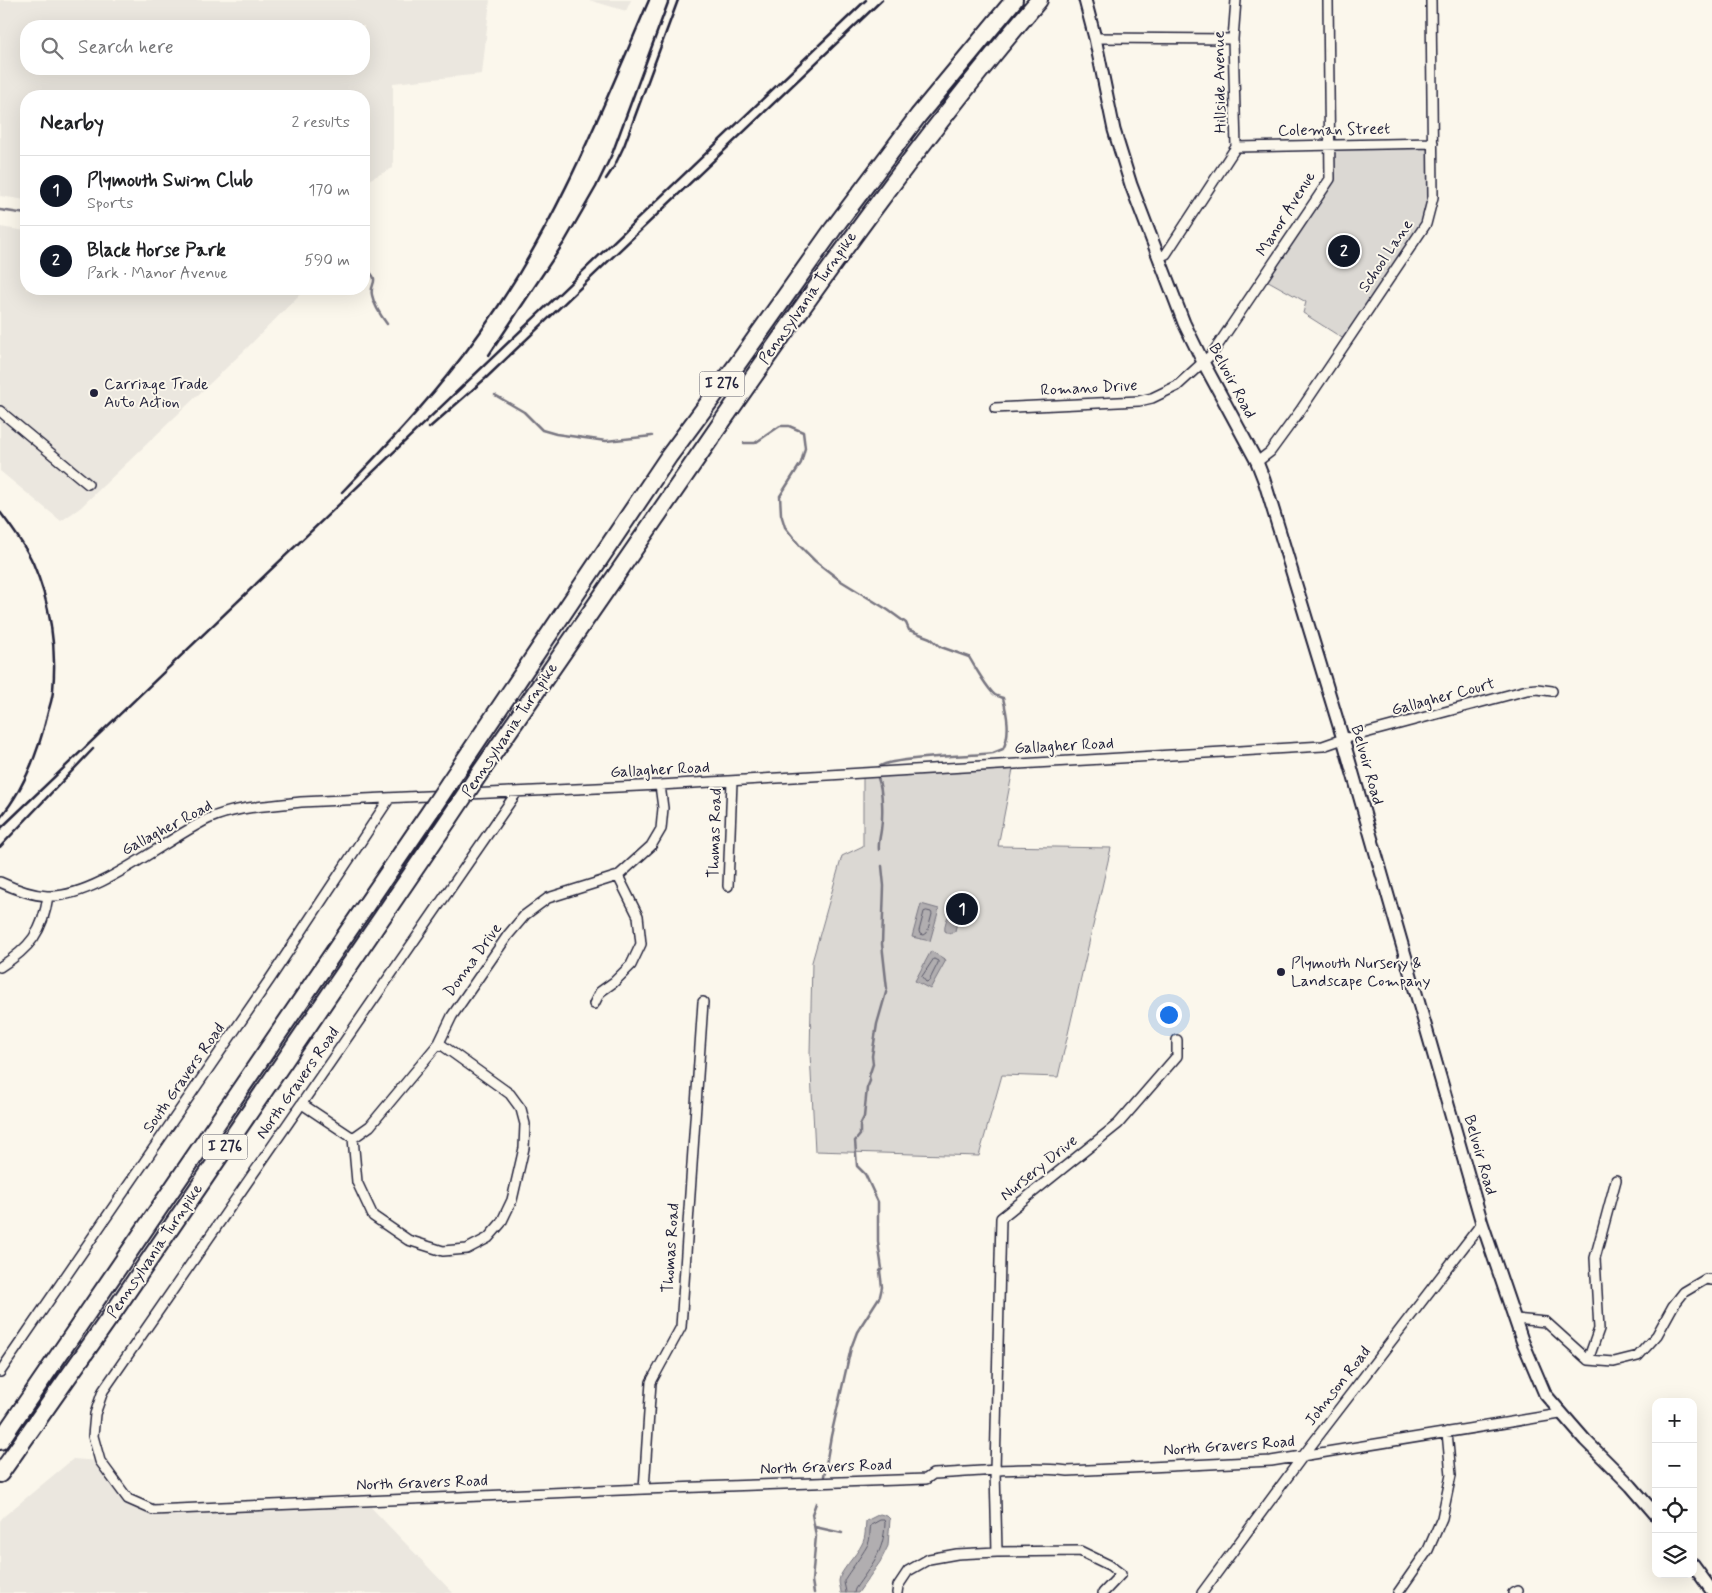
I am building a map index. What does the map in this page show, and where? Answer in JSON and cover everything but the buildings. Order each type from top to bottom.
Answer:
[{"type":"highway","name":"Pennsylvania Turnpike","points":[[0,1441],[431,810],[669,456],[738,363],[822,244],[918,116],[1014,0]]},
{"type":"highway","name":"Pennsylvania Turnpike","points":[[0,1474],[120,1302],[475,780],[756,373],[855,233],[953,103],[1039,0]]},
{"type":"street","name":"Belvoir Road","points":[[1085,0],[1121,155],[1158,257],[1184,323],[1257,462],[1317,650],[1482,1223],[1533,1367],[1544,1394],[1560,1414],[1631,1486],[1652,1510]]},
{"type":"street","name":"Hillside Avenue","points":[[1158,257],[1166,254],[1236,147],[1233,39],[1236,0]]},
{"type":"street","name":"Manor Avenue","points":[[1203,362],[1212,354],[1330,179],[1328,0]]},
{"type":"street","name":"School Lane","points":[[1257,462],[1270,452],[1300,411],[1426,224],[1432,197],[1431,0]]},
{"type":"street","points":[[1095,38],[1233,39]]},
{"type":"street","name":"Coleman Street","points":[[1236,147],[1433,143]]},
{"type":"street","name":"Romano Drive","points":[[995,408],[1139,401],[1177,386],[1203,362]]},
{"type":"street","points":[[0,411],[88,484]]},
{"type":"street","name":"Gallagher Court","points":[[1343,739],[1527,690],[1552,691]]},
{"type":"street","name":"Gallagher Road","points":[[0,882],[29,893],[48,896],[78,892],[94,885],[208,819],[239,809],[301,802],[660,785],[1323,746],[1343,739]]},
{"type":"street","name":"Thomas Road","points":[[728,886],[732,781]]},
{"type":"street","name":"Donna Drive","points":[[353,1138],[370,1126],[439,1044],[452,1016],[508,935],[525,915],[548,898],[618,876],[651,846],[661,829],[663,808],[660,785]]},
{"type":"street","name":"North Gravers Road","points":[[517,792],[104,1391],[95,1414],[93,1436],[100,1461],[128,1499],[153,1510],[926,1479],[933,1474],[1055,1469],[1068,1471],[1271,1461],[1560,1414]]},
{"type":"street","name":"South Gravers Road","points":[[0,1372],[270,979],[389,799]]},
{"type":"street","points":[[594,1004],[600,992],[614,982],[631,965],[641,944],[638,916],[618,876]]},
{"type":"street","points":[[0,967],[19,956],[36,936],[46,915],[48,896]]},
{"type":"street","name":"Thomas Road","points":[[644,1489],[651,1382],[681,1327],[703,1002]]},
{"type":"street","name":"Nursery Drive","points":[[997,1552],[995,1471],[1001,1218],[1118,1124],[1177,1056],[1177,1040]]},
{"type":"street","points":[[302,1104],[353,1138],[356,1182],[373,1216],[408,1240],[443,1251],[467,1249],[488,1238],[501,1223],[512,1200],[524,1148],[525,1124],[521,1109],[510,1094],[439,1044]]},
{"type":"street","points":[[1588,1360],[1599,1329],[1595,1258],[1616,1180]]},
{"type":"street","name":"Johnson Road","points":[[1202,1593],[1303,1456],[1482,1223]]},
{"type":"street","points":[[1516,1319],[1546,1322],[1588,1360],[1614,1362],[1638,1356],[1657,1334],[1673,1306],[1684,1292],[1706,1279],[1712,1280]]},
{"type":"street","points":[[1399,1593],[1428,1550],[1442,1518],[1451,1474],[1447,1432]]},
{"type":"street","points":[[897,1593],[898,1586],[908,1571],[929,1559],[957,1554],[1080,1551],[1109,1565],[1121,1574],[1103,1593]]},
{"type":"street","points":[[1697,1570],[1712,1591]]},
{"type":"shaded area","points":[[0,0],[490,0],[482,74],[393,83],[393,168],[370,179],[370,90],[20,90],[20,199],[0,196]]},
{"type":"shaded area","points":[[589,0],[631,0],[626,11]]},
{"type":"shaded area","points":[[1433,143],[1433,197],[1426,224],[1347,341],[1303,313],[1306,302],[1263,278],[1330,179],[1329,145]]},
{"type":"shaded area","points":[[0,227],[20,230],[20,295],[299,295],[248,347],[80,508],[61,521],[0,471]]},
{"type":"shaded area","points":[[1014,764],[998,846],[1111,848],[1058,1077],[1002,1075],[979,1156],[815,1151],[810,1053],[812,962],[842,856],[863,846],[863,773]]},
{"type":"shaded area","points":[[73,1459],[100,1461],[128,1499],[153,1510],[365,1501],[453,1593],[0,1593],[0,1521]]},
{"type":"water","points":[[921,904],[939,909],[930,941],[912,937]]},
{"type":"water","points":[[951,913],[955,913],[958,918],[955,931],[950,934],[945,931],[945,924]]},
{"type":"water","points":[[931,951],[946,960],[930,989],[915,981]]},
{"type":"water","points":[[880,1514],[890,1519],[888,1546],[880,1562],[858,1593],[841,1593],[840,1577],[860,1548],[865,1536],[866,1521]]},
{"type":"waterway","points":[[0,210],[20,213]]},
{"type":"waterway","points":[[370,272],[374,279],[373,299],[387,324]]},
{"type":"waterway","points":[[495,395],[524,412],[542,430],[556,434],[606,441],[652,436]]},
{"type":"waterway","points":[[744,443],[755,443],[780,426],[789,426],[803,432],[805,448],[801,463],[780,496],[781,514],[785,527],[815,561],[841,581],[906,623],[909,630],[930,638],[941,647],[969,657],[992,693],[1003,698],[1008,730],[1003,749],[993,753],[898,761],[879,767]]},
{"type":"waterway","points":[[878,778],[881,790],[882,811],[879,850]]},
{"type":"waterway","points":[[824,1476],[851,1348],[857,1332],[880,1296],[882,1287],[880,1271],[882,1269],[878,1242],[878,1202],[865,1174],[857,1166],[855,1141],[860,1135],[860,1125],[864,1117],[867,1088],[870,1081],[869,1076],[873,1064],[872,1056],[877,1024],[887,989],[882,944],[884,886],[882,866]]},
{"type":"waterway","points":[[814,1593],[812,1581],[816,1536],[812,1514],[816,1503]]},
{"type":"waterway","points":[[815,1527],[842,1533]]},
{"type":"railway","points":[[342,492],[432,394],[481,331],[507,292],[531,253],[574,170],[649,0]]},
{"type":"railway","points":[[489,355],[565,241],[596,187],[612,154],[669,0]]},
{"type":"railway","points":[[606,179],[624,146],[678,0]]},
{"type":"railway","points":[[0,829],[866,0]]},
{"type":"railway","points":[[429,428],[486,378],[882,0]]},
{"type":"railway","points":[[0,512],[26,550],[39,578],[48,609],[54,658],[53,693],[35,754],[17,794],[0,818]]},
{"type":"railway","points":[[0,847],[93,749]]},
{"type":"place","name":"Black Horse Park","points":[[1344,251]]},
{"type":"place","name":"Carriage Trade Auto Action","points":[[94,393]]},
{"type":"place","name":"Plymouth Swim Club","points":[[962,909]]},
{"type":"place","name":"Plymouth Nursery & Landscape Company","points":[[1281,972]]}]
